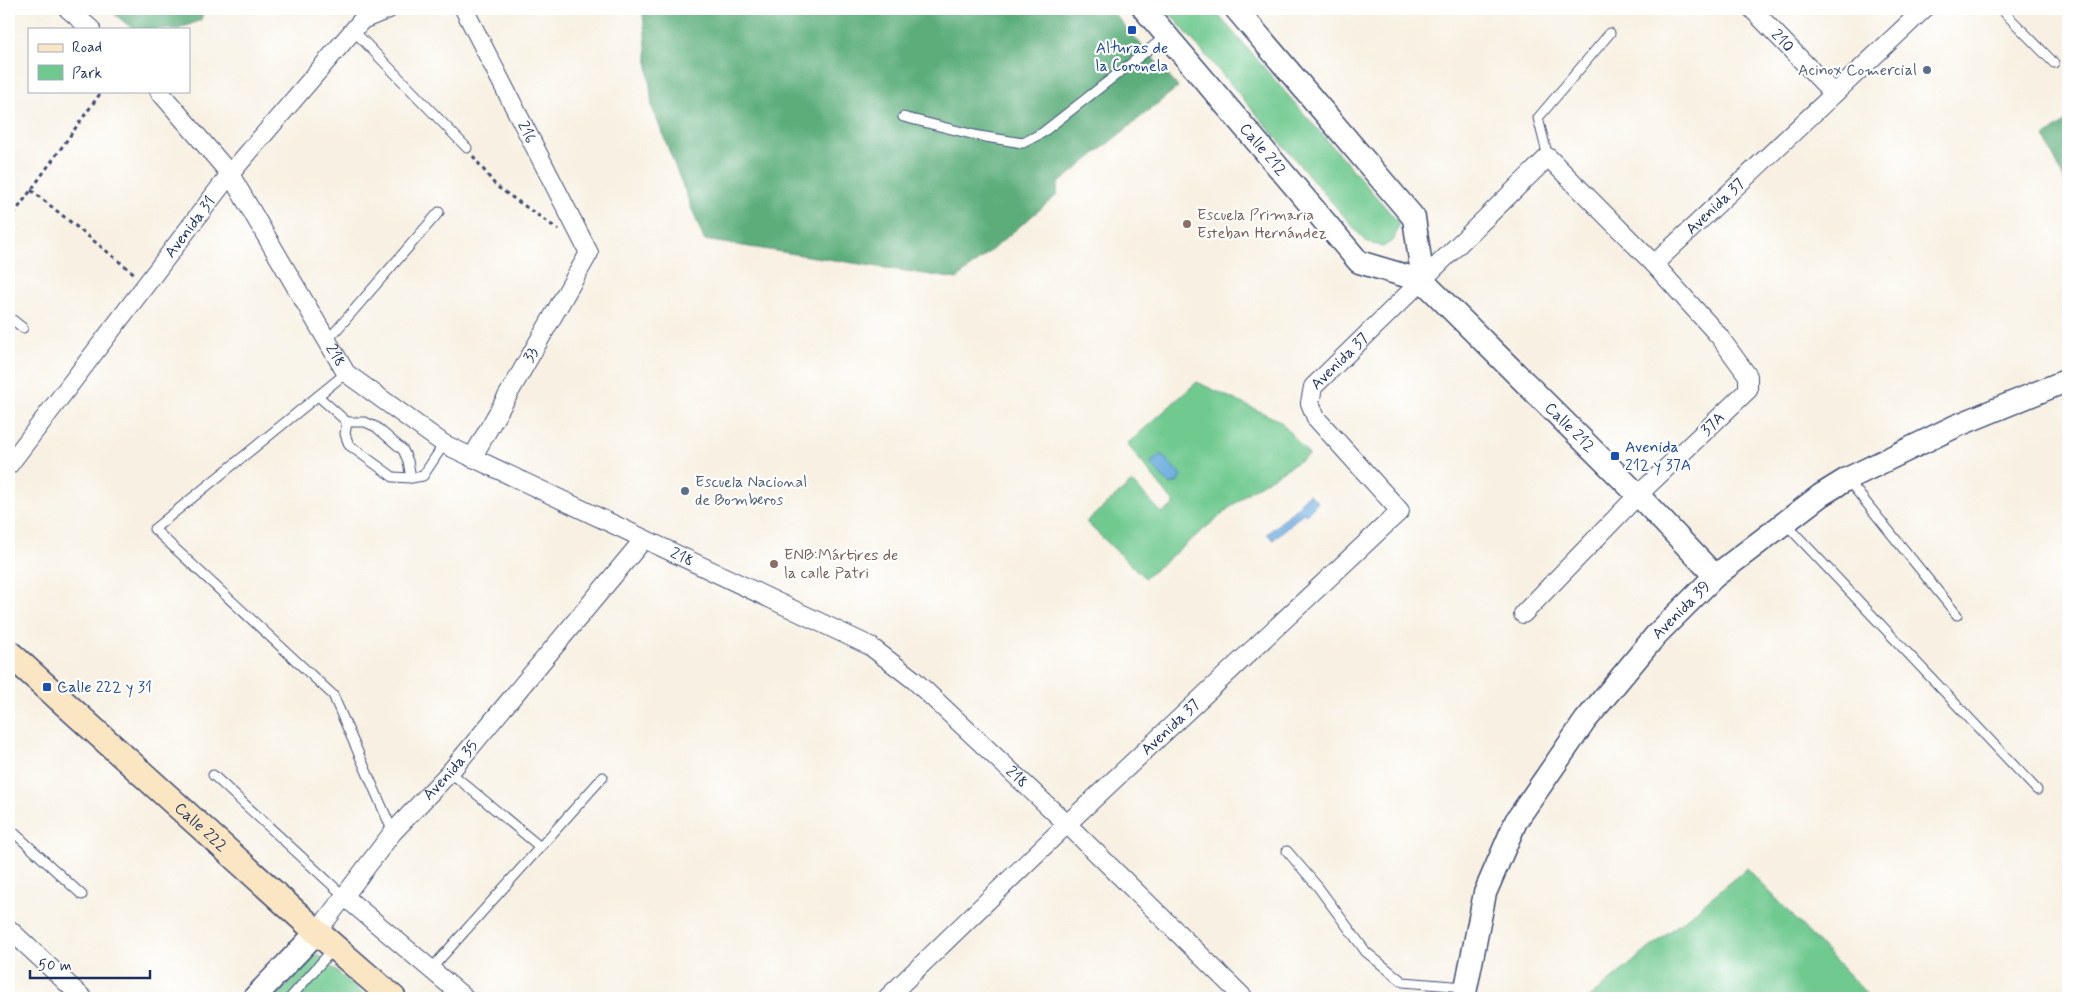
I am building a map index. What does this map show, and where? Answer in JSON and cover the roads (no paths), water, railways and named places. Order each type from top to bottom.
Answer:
[{"type":"main road","name":"Calle 222","points":[[9,653],[326,940],[393,998]]},
{"type":"street","points":[[68,9],[90,28]]},
{"type":"street","name":"Avenida 31","points":[[9,465],[230,174],[362,20],[389,9]]},
{"type":"street","name":"216","points":[[464,9],[590,252]]},
{"type":"street","name":"Calle 212","points":[[1144,9],[1359,262],[1423,281],[1638,495],[1715,576]]},
{"type":"street","points":[[1236,9],[1414,218],[1423,281]]},
{"type":"street","name":"210","points":[[1752,9],[1834,94]]},
{"type":"street","name":"Avenida 37","points":[[1654,264],[1924,9]]},
{"type":"street","name":"218","points":[[160,92],[230,174],[346,373],[444,444],[870,646],[914,680],[1067,824],[1244,998]]},
{"type":"street","points":[[1548,158],[1654,264]]},
{"type":"street","name":"Avenida 37","points":[[887,998],[1067,824],[1400,511],[1316,418],[1310,403],[1314,387],[1548,158]]},
{"type":"street","name":"33","points":[[472,458],[590,252]]},
{"type":"street","name":"37A","points":[[1522,614],[1638,495],[1748,390],[1748,376],[1719,336],[1654,264]]},
{"type":"street","name":"Avenida 39","points":[[1465,992],[1485,893],[1516,821],[1585,721],[1656,635],[1715,576],[1821,495],[1847,479],[1956,426],[2068,380]]},
{"type":"street","name":"Avenida 35","points":[[254,998],[326,940],[345,897],[393,832],[450,772],[644,539]]},
{"type":"street","points":[[345,897],[465,998]]},
{"type":"street","points":[[9,929],[83,998]]},
{"type":"lane","points":[[2001,9],[2054,63]]},
{"type":"lane","points":[[353,30],[467,148]]},
{"type":"lane","points":[[1548,158],[1538,118],[1610,33]]},
{"type":"lane","points":[[903,117],[979,136],[1023,143],[1042,133],[1166,35]]},
{"type":"lane","points":[[327,341],[439,212]]},
{"type":"lane","points":[[9,317],[23,328]]},
{"type":"lane","points":[[346,373],[154,529],[333,695],[393,832]]},
{"type":"lane","points":[[318,396],[347,422],[365,422],[376,428],[403,450],[408,462],[411,478]]},
{"type":"lane","points":[[347,422],[345,434],[349,445],[393,477],[411,478],[423,476],[444,444]]},
{"type":"lane","points":[[1847,479],[1957,615]]},
{"type":"lane","points":[[1784,522],[2037,790]]},
{"type":"lane","points":[[450,772],[539,846]]},
{"type":"lane","points":[[213,775],[345,897]]},
{"type":"lane","points":[[431,969],[539,846],[603,777]]},
{"type":"lane","points":[[9,828],[82,895]]},
{"type":"lane","points":[[1287,851],[1318,886],[1366,952],[1403,982],[1465,992]]},
{"type":"lane","points":[[290,998],[326,940]]},
{"type":"water","points":[[1161,454],[1181,475],[1178,482],[1170,485],[1150,463]]},
{"type":"water","points":[[1309,494],[1318,502],[1306,515],[1303,513],[1273,540],[1267,534],[1301,504],[1300,502]]},
{"type":"place","name":"Alturas de la Coronela","points":[[1132,30]]},
{"type":"place","name":"Acinox Comercial","points":[[1927,70]]},
{"type":"place","name":"Escuela Primaria Esteban Hernández","points":[[1187,224]]},
{"type":"place","name":"Avenida 212 y 37A","points":[[1615,456]]},
{"type":"place","name":"Escuela Nacional de Bomberos","points":[[685,491]]},
{"type":"place","name":"ENB:Mártires de la calle Patri","points":[[774,564]]},
{"type":"place","name":"Calle 222 y 31","points":[[47,687]]}]
